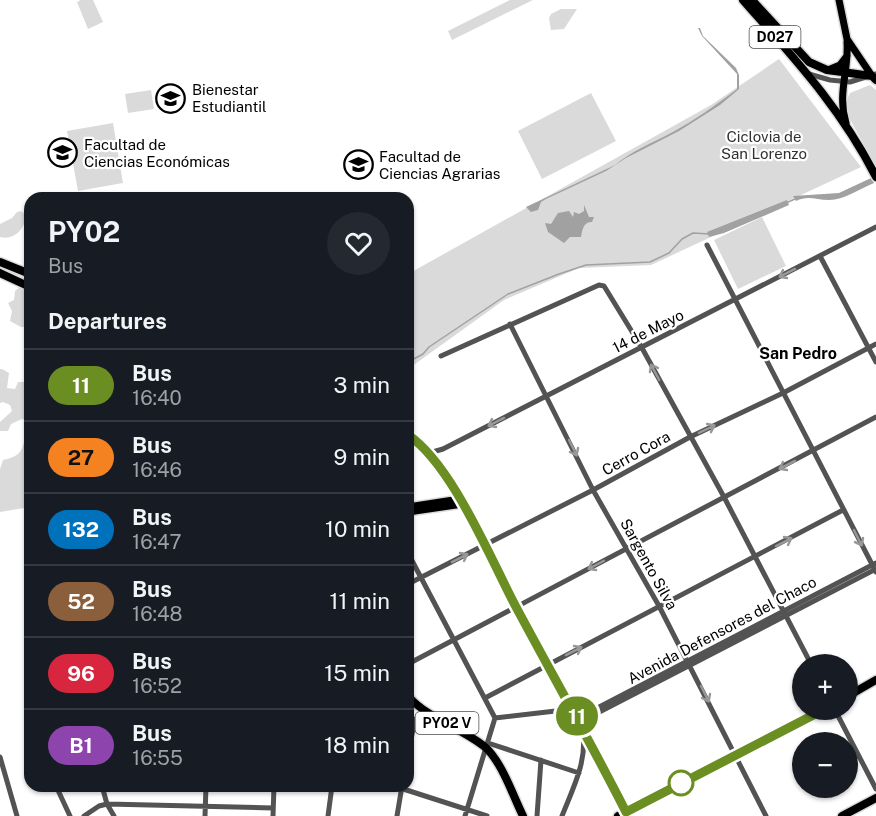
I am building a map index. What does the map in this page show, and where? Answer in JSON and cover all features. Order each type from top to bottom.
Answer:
[{"type":"highway","name":"D027","points":[[743,0],[809,74],[846,123],[875,174]]},
{"type":"highway","name":"D027","points":[[752,0],[809,62],[844,78],[875,77]]},
{"type":"highway","points":[[0,262],[24,272]]},
{"type":"highway","points":[[0,273],[24,284]]},
{"type":"highway","points":[[414,440],[429,453],[461,502],[580,722],[624,815],[735,754],[803,720]]},
{"type":"highway","points":[[858,690],[876,680]]},
{"type":"highway","name":"PY02 V","points":[[414,701],[487,746],[523,816]]},
{"type":"highway","points":[[842,816],[876,798]]},
{"type":"main road","points":[[839,0],[848,54],[841,103],[846,123]]},
{"type":"main road","points":[[847,39],[875,77]]},
{"type":"main road","points":[[827,70],[840,65],[848,54]]},
{"type":"main road","points":[[414,506],[461,502]]},
{"type":"main road","points":[[414,511],[461,502]]},
{"type":"street","points":[[809,74],[830,80],[844,78]]},
{"type":"street","name":"14 de Mayo","points":[[429,453],[442,449],[548,396],[876,227]]},
{"type":"street","points":[[708,245],[875,568]]},
{"type":"street","points":[[820,256],[876,362]]},
{"type":"street","points":[[441,356],[602,285],[607,288],[724,497],[806,654]]},
{"type":"street","name":"Sargento Silva","points":[[510,324],[593,490],[660,606],[766,816]]},
{"type":"street","name":"Cerro Cora","points":[[414,581],[593,490],[690,437],[783,393],[876,344]]},
{"type":"street","points":[[414,661],[876,417]]},
{"type":"street","points":[[485,698],[843,510]]},
{"type":"street","points":[[414,563],[495,718],[466,813]]},
{"type":"street","name":"Avenida Defensores del Chaco","points":[[580,722],[875,568]]},
{"type":"street","points":[[495,718],[573,709]]},
{"type":"street","points":[[414,719],[456,728]]},
{"type":"street","points":[[840,720],[876,789]]},
{"type":"street","points":[[562,816],[579,773],[584,748],[580,722]]},
{"type":"street","points":[[487,746],[579,773]]},
{"type":"street","points":[[0,757],[17,816]]},
{"type":"street","points":[[537,816],[541,760]]},
{"type":"street","points":[[59,792],[70,816]]},
{"type":"street","points":[[104,792],[114,816]]},
{"type":"street","points":[[205,816],[206,792]]},
{"type":"street","points":[[273,816],[274,792]]},
{"type":"street","points":[[328,816],[331,792]]},
{"type":"street","points":[[397,816],[401,792]]},
{"type":"street","points":[[414,792],[466,813],[487,816]]},
{"type":"street","points":[[84,816],[108,804],[273,808]]},
{"type":"green space","points":[[93,0],[103,22],[88,29],[77,2]]},
{"type":"green space","points":[[510,0],[533,0],[452,40],[448,31]]},
{"type":"green space","points":[[561,9],[577,9],[564,29],[551,30],[549,18],[551,14]]},
{"type":"green space","name":"Ciclovia de San Lorenzo","points":[[779,59],[861,167],[651,265],[579,268],[504,300],[414,365],[414,271],[711,105]]},
{"type":"green space","points":[[870,85],[876,90],[876,167],[846,112],[846,102],[850,93]]},
{"type":"green space","points":[[151,90],[154,109],[128,113],[125,94]]},
{"type":"green space","points":[[591,93],[616,141],[542,179],[518,131]]},
{"type":"green space","points":[[113,123],[123,183],[78,191],[67,131]]},
{"type":"green space","points":[[17,212],[24,213],[22,228],[15,235],[0,237],[0,224],[12,218]]},
{"type":"green space","points":[[762,217],[786,266],[738,289],[714,240]]},
{"type":"green space","points":[[24,287],[24,327],[10,321],[12,311],[8,303],[14,300],[15,291]]},
{"type":"green space","points":[[0,369],[2,369],[9,373],[7,388],[15,389],[18,382],[24,382],[24,420],[11,424],[8,431],[0,431],[0,422],[12,411],[10,405],[0,403]]},
{"type":"green space","points":[[24,443],[24,508],[0,512],[0,469],[3,460],[17,455]]},
{"type":"shaded area","points":[[698,28],[703,36],[736,68],[739,75],[739,89],[720,105],[679,131],[606,171],[546,199],[541,202],[538,210],[531,212],[526,207],[615,165],[635,151],[688,123],[737,89],[737,74],[702,36]]},
{"type":"shaded area","points":[[871,178],[874,183],[835,200],[808,198],[796,201],[793,196],[839,193]]},
{"type":"shaded area","points":[[787,200],[789,205],[724,233],[709,237],[707,232]]},
{"type":"shaded area","points":[[584,205],[589,217],[594,217],[592,222],[585,225],[581,237],[570,237],[564,243],[548,232],[545,223],[551,224],[558,213],[569,211],[573,217],[574,212],[579,214],[584,211]]},
{"type":"waterway","points":[[786,203],[795,199]]},
{"type":"waterway","points":[[414,359],[508,294],[586,265],[650,262],[669,253],[682,239],[693,233],[710,234]]},
{"type":"bus line","name":"11","points":[[414,439],[429,453],[463,504],[626,812],[803,720]]},
{"type":"place","name":"Bienestar Estudiantil","points":[[171,98]]},
{"type":"place","name":"Facultad de Ciencias Económicas","points":[[63,153]]},
{"type":"place","name":"Facultad de Ciencias Agrarias","points":[[358,165]]},
{"type":"district","name":"San Pedro","points":[[798,353]]}]
